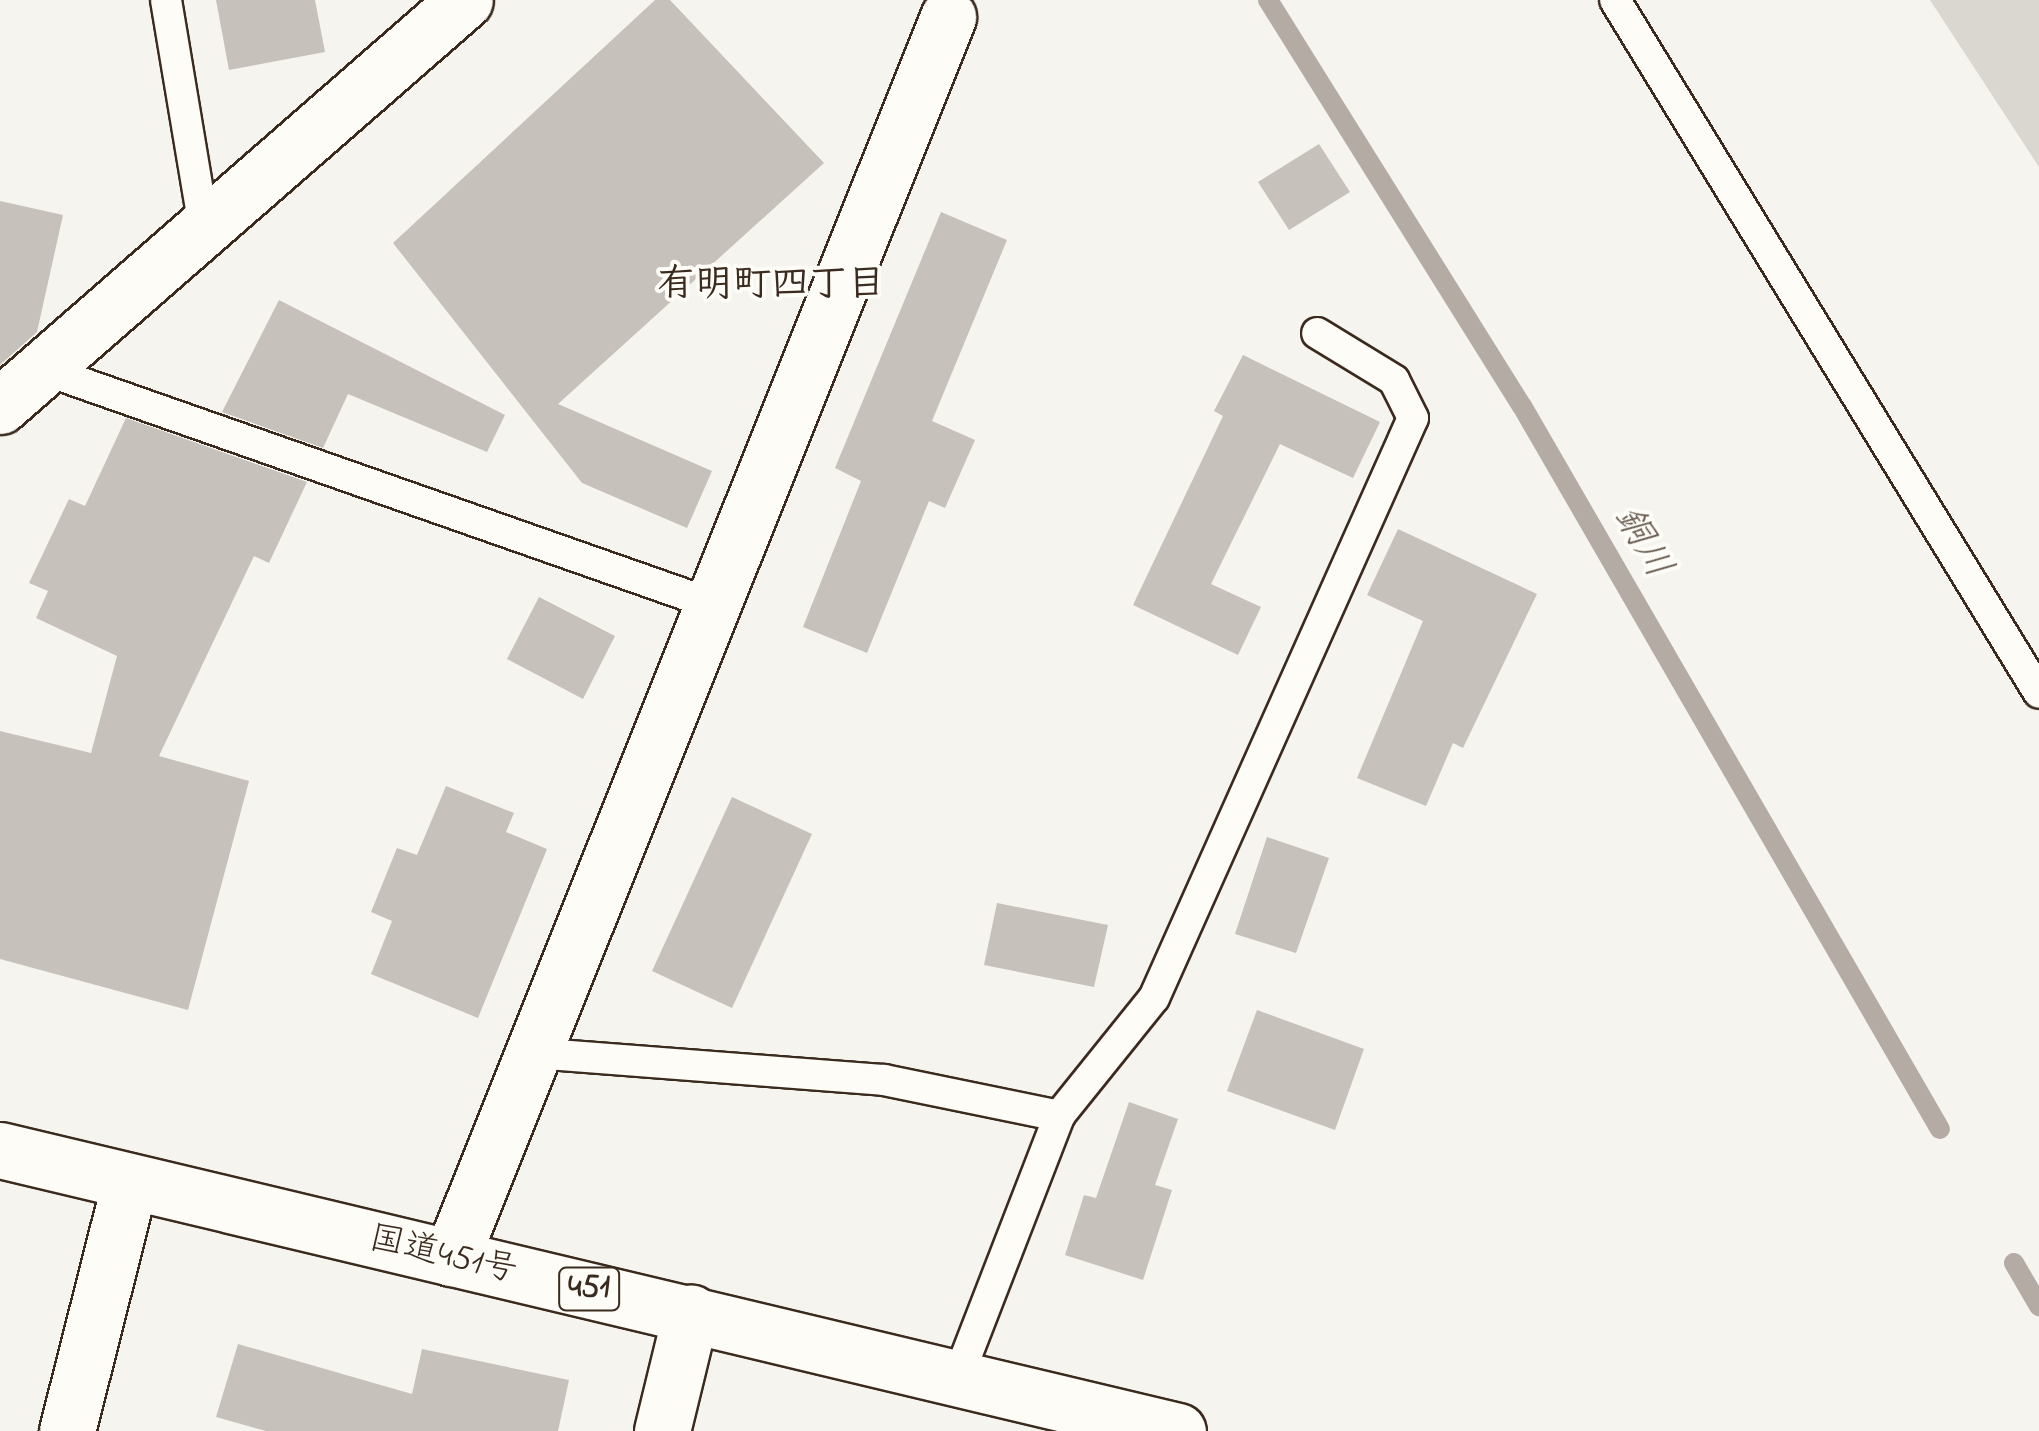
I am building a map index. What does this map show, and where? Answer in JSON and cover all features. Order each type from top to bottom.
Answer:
[{"type":"main road","points":[[0,406],[465,0]]},
{"type":"main road","points":[[451,1258],[948,18]]},
{"type":"main road","name":"国道451号","points":[[0,1150],[1178,1431]]},
{"type":"main road","points":[[67,1431],[130,1182]]},
{"type":"main road","points":[[662,1431],[690,1312]]},
{"type":"lane","points":[[166,0],[204,228]]},
{"type":"lane","points":[[1615,0],[2039,692]]},
{"type":"lane","points":[[958,1377],[1059,1116],[1154,998],[1413,418],[1394,380],[1318,333]]},
{"type":"lane","points":[[42,369],[712,604]]},
{"type":"lane","points":[[533,1053],[884,1080],[1059,1116]]},
{"type":"shaded area","points":[[1930,0],[2039,0],[2039,167]]},
{"type":"building","points":[[216,0],[315,0],[325,52],[229,70]]},
{"type":"building","points":[[655,0],[670,0],[824,163],[558,404],[712,471],[687,528],[582,483],[393,243]]},
{"type":"building","points":[[1319,144],[1350,192],[1289,230],[1258,182]]},
{"type":"building","points":[[0,201],[63,215],[37,332],[0,365]]},
{"type":"building","points":[[941,212],[1007,240],[932,421],[975,440],[945,508],[929,501],[867,653],[803,627],[861,481],[835,468]]},
{"type":"building","points":[[279,300],[505,415],[487,452],[348,394],[323,448],[222,412]]},
{"type":"building","points":[[1243,355],[1380,422],[1353,478],[1280,444],[1211,584],[1261,607],[1238,655],[1133,605],[1223,416],[1214,411]]},
{"type":"building","points":[[126,418],[307,482],[269,563],[254,556],[159,756],[249,781],[188,1010],[0,959],[0,731],[91,753],[117,656],[36,618],[48,591],[29,583],[69,499],[85,506]]},
{"type":"building","points":[[1398,529],[1537,594],[1463,748],[1453,743],[1426,806],[1357,778],[1423,621],[1367,595]]},
{"type":"building","points":[[539,597],[615,636],[583,699],[507,659]]},
{"type":"building","points":[[446,786],[514,813],[506,832],[547,849],[478,1018],[371,974],[392,921],[371,912],[397,848],[417,855]]},
{"type":"building","points":[[732,797],[812,834],[732,1008],[652,971]]},
{"type":"building","points":[[1267,837],[1329,858],[1296,953],[1235,934]]},
{"type":"building","points":[[997,903],[1108,925],[1094,987],[984,965]]},
{"type":"building","points":[[1257,1010],[1364,1049],[1335,1130],[1227,1091]]},
{"type":"building","points":[[1129,1102],[1178,1119],[1155,1185],[1172,1190],[1143,1280],[1065,1255],[1084,1195],[1096,1198]]},
{"type":"building","points":[[238,1344],[412,1394],[422,1349],[569,1380],[558,1431],[266,1431],[216,1417]]},
{"type":"waterway","name":"銅川","points":[[1268,0],[1522,406],[1940,1129]]},
{"type":"waterway","name":"銅川","points":[[2014,1263],[2039,1306]]},
{"type":"district","name":"有明町四丁目","points":[[771,287]]}]
